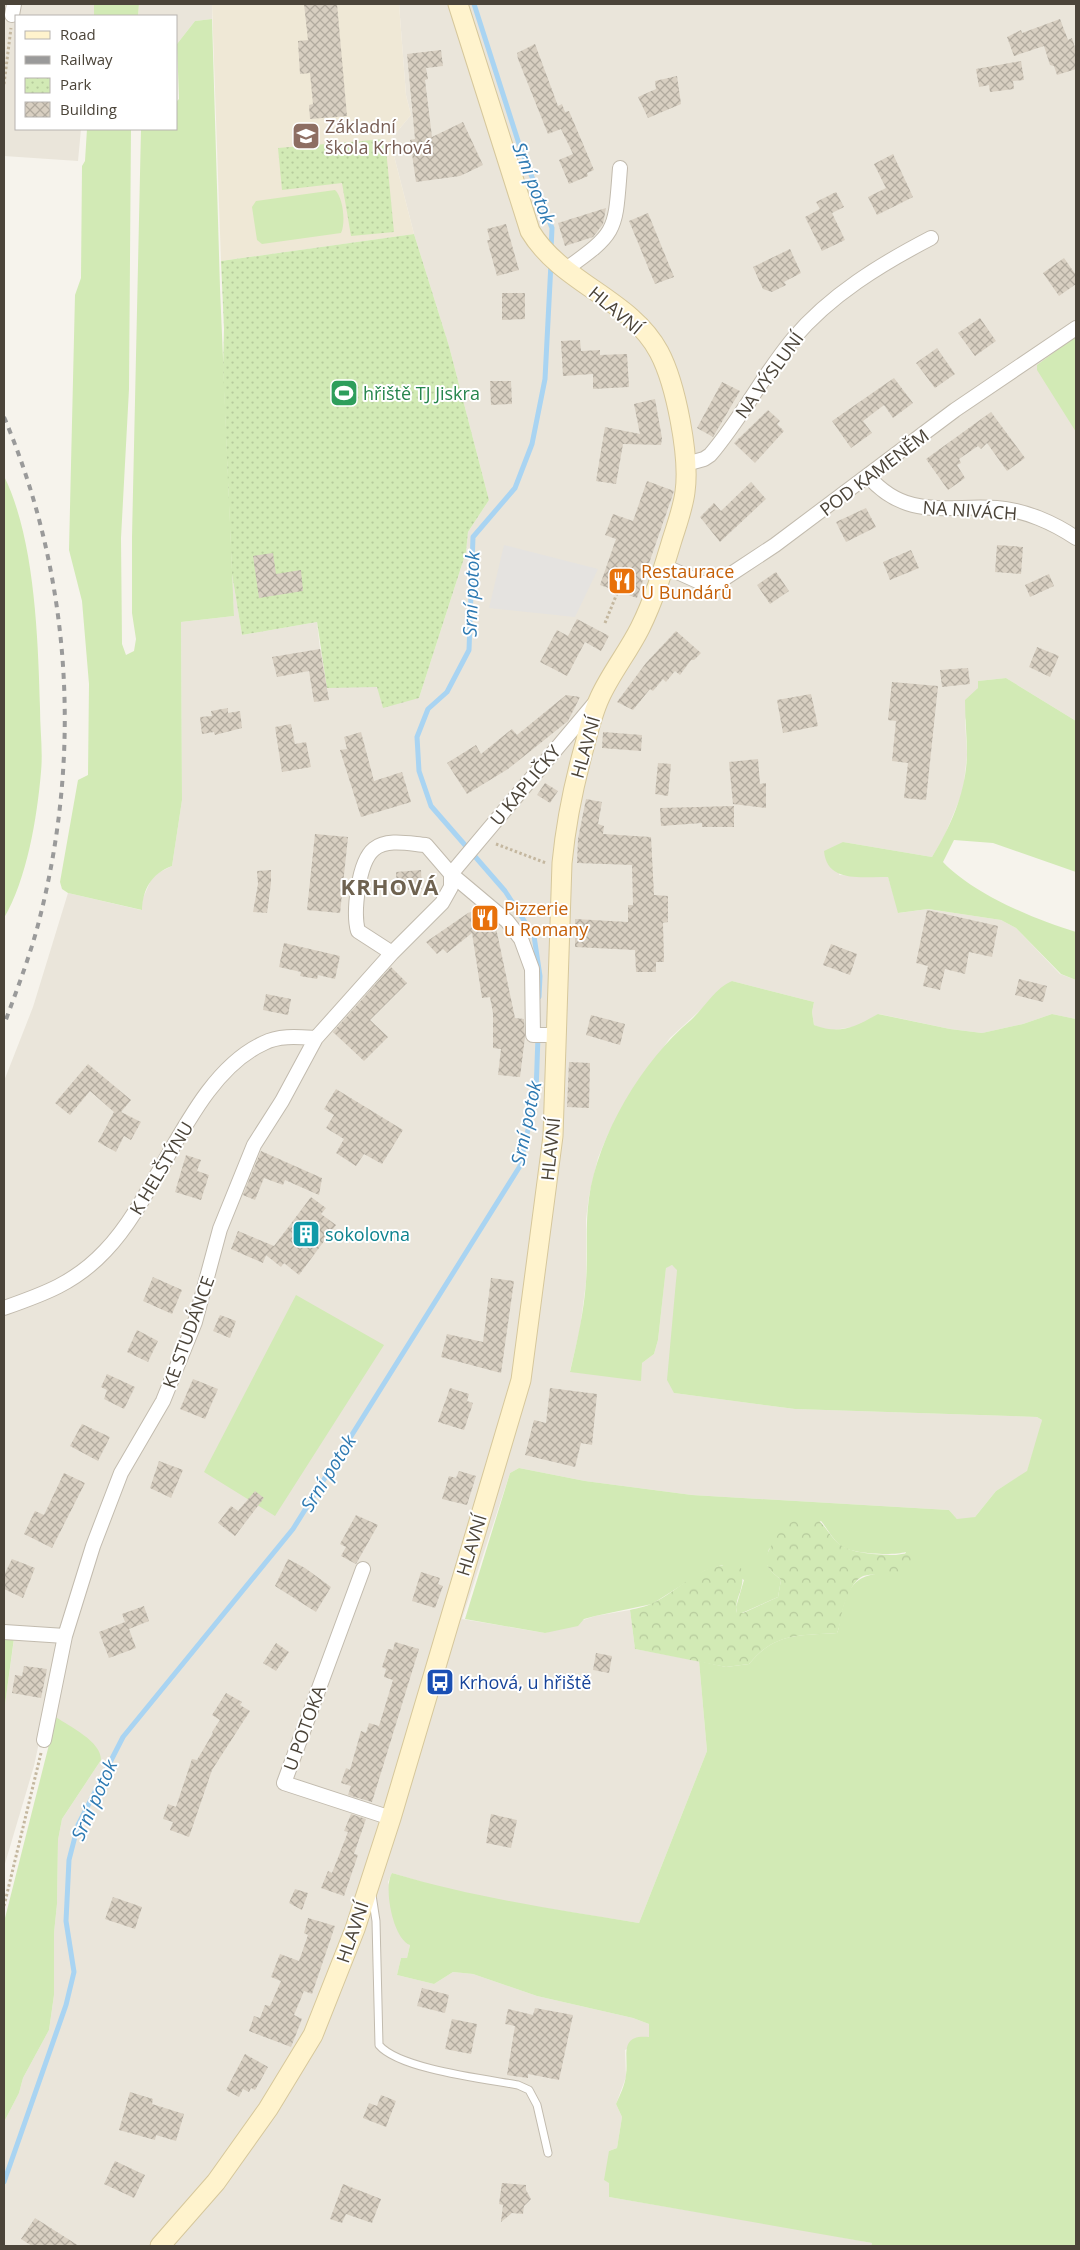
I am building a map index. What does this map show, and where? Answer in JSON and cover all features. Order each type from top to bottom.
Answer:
[{"type":"street","name":"HLAVNÍ","points":[[160,2246],[222,2174],[268,2110],[313,2035],[354,1929],[390,1818],[521,1380],[552,1136],[545,1035],[565,836],[576,777],[600,697],[639,631],[664,566],[684,502],[686,464],[672,388],[663,361],[654,343],[630,319],[562,267],[540,245],[530,231],[458,4]]},
{"type":"street","points":[[562,267],[601,244],[609,234],[616,215],[620,168]]},
{"type":"street","name":"NA VÝSLUNÍ","points":[[686,464],[704,459],[710,455],[793,339],[834,298],[888,260],[931,238]]},
{"type":"street","name":"POD KAMENĚM","points":[[664,566],[702,583],[720,581],[775,546],[955,410],[1076,328]]},
{"type":"street","name":"NA NIVÁCH","points":[[868,476],[880,491],[904,504],[929,509],[999,508],[1034,516],[1076,538]]},
{"type":"street","name":"U KAPLIČKY","points":[[392,953],[442,903],[451,887],[451,874],[482,843],[600,697]]},
{"type":"street","points":[[392,953],[358,931],[356,903],[365,864],[374,849],[389,843],[426,845],[451,874],[507,921],[521,939],[532,969],[545,1035]]},
{"type":"street","name":"KE STUDÁNCE","points":[[44,1740],[65,1636],[92,1546],[121,1473],[162,1401],[195,1322],[220,1229],[254,1145],[282,1101],[316,1038],[392,953]]},
{"type":"street","name":"K HELŠTÝNU","points":[[4,1308],[59,1288],[87,1269],[106,1251],[144,1199],[185,1126],[224,1071],[242,1055],[265,1042],[289,1037],[316,1038]]},
{"type":"street","name":"U POTOKA","points":[[363,1569],[284,1783],[390,1818]]},
{"type":"street","points":[[4,1632],[65,1636]]},
{"type":"lane","points":[[370,1877],[376,1921],[379,2045],[385,2052],[409,2063],[518,2085],[529,2090],[537,2106],[548,2153]]},
{"type":"path","points":[[4,84],[13,9]]},
{"type":"path","points":[[605,622],[618,591]]},
{"type":"path","points":[[482,843],[552,865]]},
{"type":"path","points":[[4,1906],[44,1740]]},
{"type":"shaded area","points":[[4,4],[94,4],[94,15],[15,15],[15,130],[81,130],[78,161],[4,156]]},
{"type":"shaded area","points":[[139,4],[212,4],[212,19],[195,21],[178,43],[178,15],[138,15]]},
{"type":"shaded area","name":"Základní škola Krhová","points":[[212,4],[399,4],[406,95],[411,115],[390,140],[414,234],[221,261]]},
{"type":"shaded area","points":[[399,4],[1076,4],[1076,721],[1006,678],[978,681],[978,688],[965,720],[967,755],[963,791],[944,837],[932,857],[843,842],[839,875],[888,877],[899,913],[928,909],[1001,920],[1016,928],[1060,974],[1076,980],[1076,1019],[1052,1014],[1023,1024],[982,1033],[950,1029],[879,1014],[858,1026],[828,1031],[814,1025],[812,1012],[814,1002],[732,981],[670,1038],[635,1087],[608,1134],[598,1158],[586,1219],[586,1282],[580,1329],[570,1371],[642,1363],[654,1354],[658,1340],[666,1267],[672,1265],[677,1269],[674,1393],[795,1409],[1037,1417],[1042,1420],[1027,1472],[996,1491],[975,1517],[967,1520],[957,1519],[949,1510],[692,1495],[585,1481],[519,1468],[510,1473],[462,1619],[545,1633],[595,1616],[630,1610],[635,1649],[699,1661],[707,1751],[639,1923],[494,1900],[445,1889],[392,1873],[388,1882],[410,1945],[407,1958],[401,1958],[397,1975],[434,1984],[453,1972],[473,1974],[537,1996],[633,2018],[649,2024],[649,2037],[625,2050],[626,2077],[616,2104],[622,2117],[617,2148],[609,2151],[609,2197],[804,2230],[872,2243],[871,2246],[4,2246],[4,2122],[19,2093],[23,2078],[49,2030],[54,1995],[54,1933],[57,1904],[58,1840],[62,1819],[101,1760],[56,1717],[44,1719],[34,1766],[4,1867],[4,1712],[14,1639],[4,1637],[4,1081],[33,1007],[68,893],[141,910],[143,898],[151,880],[158,873],[172,866],[182,800],[181,622],[234,616],[232,574],[242,635],[317,622],[320,649],[378,687],[419,698],[466,552],[468,532],[489,500],[449,346],[414,234],[390,140],[411,115],[406,95]]},
{"type":"shaded area","points":[[504,545],[598,569],[575,617],[489,608]]},
{"type":"green space","points":[[94,4],[139,4],[138,15],[94,15]]},
{"type":"green space","points":[[212,19],[220,288],[234,616],[181,622],[182,800],[172,866],[159,873],[150,883],[144,895],[142,910],[68,893],[62,889],[60,882],[78,780],[88,775],[89,684],[82,601],[69,550],[75,295],[81,278],[82,166],[85,161],[87,130],[131,130],[129,389],[121,538],[122,644],[126,655],[134,651],[136,639],[132,613],[132,537],[141,130],[178,130],[178,43],[195,21]]},
{"type":"green space","points":[[385,139],[394,232],[351,236],[342,183],[282,190],[278,148]]},
{"type":"green space","points":[[335,190],[340,198],[343,210],[343,229],[341,233],[262,244],[257,240],[252,207],[256,201]]},
{"type":"green space","points":[[414,234],[449,346],[489,500],[468,532],[466,552],[419,698],[383,708],[377,687],[327,688],[317,622],[242,635],[232,574],[223,368],[224,329],[221,261]]},
{"type":"green space","points":[[1076,336],[1076,432],[1037,370],[1037,365]]},
{"type":"green space","points":[[4,476],[22,529],[33,589],[38,651],[42,756],[37,809],[30,848],[19,885],[4,918]]},
{"type":"green space","points":[[1006,678],[1076,721],[1076,872],[993,843],[954,840],[943,862],[955,873],[987,895],[1024,913],[1076,932],[1076,980],[1061,974],[1016,928],[1001,920],[928,909],[898,913],[888,877],[857,877],[839,873],[832,869],[827,862],[824,851],[843,842],[932,857],[951,821],[964,782],[967,755],[965,700],[978,688],[978,681]]},
{"type":"green space","points":[[732,981],[814,1002],[812,1012],[814,1025],[832,1029],[854,1026],[878,1014],[950,1029],[982,1033],[1023,1024],[1052,1014],[1076,1019],[1076,2246],[871,2246],[872,2243],[609,2197],[609,2183],[604,2180],[609,2151],[617,2148],[622,2117],[616,2104],[625,2079],[627,2048],[633,2039],[649,2037],[649,2024],[633,2018],[537,1996],[473,1974],[453,1972],[434,1984],[397,1975],[401,1958],[407,1958],[410,1945],[404,1941],[399,1933],[391,1912],[389,1880],[392,1873],[484,1896],[639,1923],[707,1751],[699,1661],[726,1667],[749,1664],[768,1646],[778,1641],[799,1636],[837,1633],[845,1602],[853,1585],[866,1576],[897,1572],[906,1552],[873,1554],[846,1549],[835,1541],[821,1521],[769,1549],[768,1567],[781,1580],[778,1597],[742,1613],[737,1613],[736,1607],[744,1580],[722,1565],[704,1571],[652,1604],[595,1616],[584,1619],[578,1626],[545,1633],[465,1619],[510,1473],[519,1468],[585,1481],[692,1495],[949,1510],[957,1519],[975,1517],[996,1491],[1027,1471],[1042,1420],[1037,1417],[795,1409],[674,1393],[667,1380],[677,1270],[672,1265],[666,1268],[658,1340],[654,1354],[642,1363],[641,1381],[570,1372],[585,1293],[589,1198],[602,1149],[625,1101],[656,1056],[720,988]]},
{"type":"green space","points":[[296,1295],[384,1345],[275,1516],[204,1472]]},
{"type":"green space","points":[[812,1516],[821,1523],[838,1543],[847,1549],[876,1554],[910,1554],[915,1556],[916,1565],[898,1572],[867,1575],[856,1581],[844,1604],[837,1633],[800,1636],[779,1641],[769,1646],[749,1664],[726,1667],[635,1649],[630,1610],[653,1603],[695,1576],[717,1566],[729,1565],[741,1568],[742,1582],[736,1608],[737,1613],[743,1613],[778,1597],[781,1580],[767,1565],[768,1553],[779,1533],[788,1524]]},
{"type":"green space","points":[[4,1637],[14,1638],[4,1712]]},
{"type":"green space","points":[[56,1717],[90,1741],[100,1753],[101,1760],[62,1819],[58,1840],[57,1904],[54,1933],[54,1995],[49,2030],[23,2078],[19,2093],[4,2122],[4,1922]]},
{"type":"building","points":[[304,4],[337,4],[347,116],[310,119],[309,105],[313,104],[310,73],[300,74],[298,41],[308,40]]},
{"type":"building","points":[[1060,19],[1068,40],[1072,38],[1076,51],[1076,69],[1057,75],[1054,66],[1050,65],[1044,46],[1014,56],[1007,37],[1021,30],[1022,33]]},
{"type":"building","points":[[535,44],[558,106],[562,104],[565,112],[569,111],[594,170],[587,173],[588,176],[569,184],[559,160],[573,154],[561,129],[548,134],[518,59],[517,53]]},
{"type":"building","points":[[441,50],[443,66],[426,68],[428,79],[425,80],[432,137],[463,122],[483,165],[460,176],[416,182],[410,140],[415,139],[407,54]]},
{"type":"building","points":[[1021,61],[1024,80],[1013,81],[1014,89],[990,92],[989,85],[979,87],[976,69]]},
{"type":"building","points":[[677,76],[681,104],[648,118],[638,97],[656,89],[655,81]]},
{"type":"building","points":[[893,154],[913,197],[877,215],[868,197],[886,188],[874,164]]},
{"type":"building","points":[[836,192],[844,207],[832,213],[845,240],[822,251],[805,217],[820,209],[816,202]]},
{"type":"building","points":[[606,208],[603,224],[593,237],[565,246],[558,223]]},
{"type":"building","points":[[648,213],[674,277],[655,284],[629,221]]},
{"type":"building","points":[[506,224],[519,270],[497,276],[487,240],[490,240],[487,229]]},
{"type":"building","points":[[790,249],[801,273],[784,282],[786,285],[772,292],[763,289],[753,267]]},
{"type":"building","points":[[1064,258],[1076,275],[1076,284],[1059,296],[1043,273]]},
{"type":"building","points":[[502,293],[525,293],[525,319],[502,320]]},
{"type":"building","points":[[980,318],[996,341],[975,356],[958,333]]},
{"type":"building","points":[[580,340],[581,351],[600,350],[600,355],[627,354],[629,387],[593,389],[593,374],[563,376],[561,341]]},
{"type":"building","points":[[937,348],[955,374],[935,388],[916,363]]},
{"type":"building","points":[[894,378],[913,403],[893,418],[884,405],[863,421],[872,433],[851,448],[832,421]]},
{"type":"building","points":[[490,381],[511,381],[512,404],[491,405]]},
{"type":"building","points":[[722,382],[740,391],[713,437],[697,428]]},
{"type":"building","points":[[655,399],[662,438],[661,445],[623,444],[616,484],[596,481],[605,427],[640,434],[634,404]]},
{"type":"building","points":[[768,410],[780,421],[777,424],[784,431],[755,463],[734,443]]},
{"type":"building","points":[[991,412],[1025,458],[1007,471],[987,443],[981,449],[978,446],[959,459],[961,463],[957,465],[965,478],[948,490],[926,459]]},
{"type":"building","points":[[647,481],[674,491],[637,598],[600,585],[616,539],[605,535],[613,514],[633,521]]},
{"type":"building","points":[[751,482],[766,499],[720,542],[700,517],[714,503],[721,511]]},
{"type":"building","points":[[866,508],[876,527],[846,542],[836,522]]},
{"type":"building","points":[[997,545],[1023,547],[1021,574],[995,572]]},
{"type":"building","points":[[911,550],[919,568],[890,580],[883,562]]},
{"type":"building","points":[[273,553],[276,574],[301,570],[303,591],[259,598],[253,556]]},
{"type":"building","points":[[776,572],[789,591],[770,604],[757,585]]},
{"type":"building","points":[[1049,574],[1054,586],[1030,597],[1025,585]]},
{"type":"building","points":[[577,619],[609,636],[601,651],[585,642],[567,676],[540,662],[557,630],[568,636]]},
{"type":"building","points":[[676,631],[701,653],[694,660],[691,660],[680,675],[675,671],[666,682],[663,679],[653,691],[650,689],[633,710],[617,702],[646,663]]},
{"type":"building","points":[[1037,647],[1059,656],[1050,677],[1029,667]]},
{"type":"building","points":[[320,649],[329,700],[314,702],[309,671],[277,677],[272,657]]},
{"type":"building","points":[[968,668],[970,684],[942,687],[940,670]]},
{"type":"building","points":[[892,682],[938,686],[926,800],[904,798],[908,763],[892,761],[896,721],[888,720]]},
{"type":"building","points":[[811,694],[818,726],[783,733],[777,700]]},
{"type":"building","points":[[566,695],[580,697],[568,721],[508,769],[467,794],[447,763],[476,745],[481,754],[512,729],[517,735]]},
{"type":"building","points":[[228,708],[228,713],[240,711],[242,728],[215,735],[214,732],[202,734],[200,717],[212,716],[211,711]]},
{"type":"building","points":[[291,724],[295,744],[306,742],[311,767],[282,772],[275,727]]},
{"type":"building","points":[[361,732],[374,781],[402,772],[411,802],[361,817],[340,750],[347,749],[344,737]]},
{"type":"building","points":[[603,732],[642,735],[641,751],[602,748]]},
{"type":"building","points":[[758,759],[760,784],[766,783],[766,808],[733,804],[729,762]]},
{"type":"building","points":[[658,763],[671,764],[668,796],[655,794]]},
{"type":"building","points":[[545,783],[558,791],[550,803],[537,795]]},
{"type":"building","points":[[586,799],[602,802],[598,824],[604,826],[603,834],[651,837],[654,895],[668,896],[668,922],[663,923],[664,962],[656,962],[656,972],[636,972],[635,950],[575,947],[575,919],[628,922],[628,905],[633,905],[632,865],[577,863],[578,839]]},
{"type":"building","points":[[734,806],[734,827],[702,827],[702,823],[661,826],[660,808]]},
{"type":"building","points":[[315,834],[348,837],[340,913],[307,910]]},
{"type":"building","points":[[271,870],[267,913],[253,912],[258,884],[257,871]]},
{"type":"building","points":[[421,870],[422,889],[397,891],[396,872]]},
{"type":"building","points":[[479,909],[495,923],[515,1018],[524,1019],[525,1037],[520,1077],[498,1075],[501,1049],[493,1048],[493,1013],[490,997],[482,998],[472,933],[447,953],[443,949],[437,954],[426,942],[468,913]]},
{"type":"building","points":[[927,910],[998,926],[992,957],[969,952],[965,974],[945,969],[940,990],[923,986],[928,966],[916,963]]},
{"type":"building","points":[[284,943],[340,956],[335,979],[318,975],[317,979],[300,976],[301,972],[279,967]]},
{"type":"building","points":[[831,944],[857,954],[850,975],[823,965]]},
{"type":"building","points":[[391,967],[407,983],[370,1020],[388,1037],[364,1061],[333,1032]]},
{"type":"building","points":[[1019,979],[1047,986],[1043,1002],[1015,995]]},
{"type":"building","points":[[266,994],[291,999],[288,1015],[263,1010]]},
{"type":"building","points":[[591,1015],[625,1024],[620,1045],[586,1035]]},
{"type":"building","points":[[569,1062],[590,1063],[589,1108],[567,1107]]},
{"type":"building","points":[[88,1064],[131,1100],[121,1112],[141,1122],[131,1140],[124,1136],[116,1152],[98,1142],[114,1112],[90,1091],[70,1115],[55,1103]]},
{"type":"building","points":[[336,1089],[403,1130],[382,1164],[364,1154],[356,1166],[336,1153],[344,1139],[326,1128],[334,1115],[324,1109]]},
{"type":"building","points":[[261,1151],[322,1178],[319,1195],[285,1180],[283,1185],[264,1178],[255,1200],[243,1195]]},
{"type":"building","points":[[186,1155],[201,1160],[197,1171],[209,1175],[201,1200],[175,1192]]},
{"type":"building","name":"sokolovna","points":[[311,1197],[326,1208],[321,1214],[336,1225],[299,1275],[284,1263],[281,1267],[266,1255],[263,1263],[231,1249],[238,1231],[274,1246]]},
{"type":"building","points":[[153,1277],[182,1290],[172,1314],[143,1301]]},
{"type":"building","points":[[491,1278],[514,1281],[501,1373],[441,1357],[447,1334],[483,1342]]},
{"type":"building","points":[[220,1315],[236,1321],[230,1338],[213,1331]]},
{"type":"building","points":[[137,1330],[158,1341],[148,1362],[127,1352]]},
{"type":"building","points":[[107,1374],[135,1387],[124,1409],[104,1399],[107,1390],[101,1387]]},
{"type":"building","points":[[193,1379],[218,1389],[205,1419],[180,1409]]},
{"type":"building","points":[[450,1388],[469,1394],[467,1401],[473,1403],[464,1430],[438,1422]]},
{"type":"building","points":[[550,1388],[597,1394],[592,1445],[581,1443],[575,1467],[525,1455],[534,1420],[546,1423]]},
{"type":"building","points":[[82,1424],[110,1437],[98,1461],[70,1446]]},
{"type":"building","points":[[159,1461],[183,1470],[171,1498],[150,1488]]},
{"type":"building","points":[[459,1471],[476,1476],[467,1505],[442,1499],[449,1476],[456,1478]]},
{"type":"building","points":[[64,1473],[85,1483],[52,1548],[24,1534],[35,1511],[44,1515]]},
{"type":"building","points":[[255,1491],[264,1498],[235,1536],[218,1523],[231,1506],[238,1511]]},
{"type":"building","points":[[356,1515],[378,1525],[356,1564],[341,1556],[346,1547],[340,1544]]},
{"type":"building","points":[[12,1559],[35,1568],[23,1598],[4,1589],[4,1575]]},
{"type":"building","points":[[288,1559],[305,1568],[331,1587],[316,1612],[275,1586]]},
{"type":"building","points":[[421,1572],[440,1578],[438,1584],[443,1586],[435,1608],[412,1601]]},
{"type":"building","points":[[144,1606],[149,1621],[129,1629],[136,1648],[109,1658],[99,1632],[125,1622],[122,1614]]},
{"type":"building","points":[[395,1642],[419,1649],[372,1802],[348,1795],[351,1786],[341,1783],[346,1768],[350,1770],[361,1731],[366,1733],[369,1723],[379,1726],[393,1680],[384,1677],[386,1669],[382,1667],[388,1649],[393,1650]]},
{"type":"building","points":[[276,1643],[289,1652],[276,1671],[263,1663]]},
{"type":"building","points":[[596,1653],[612,1656],[609,1673],[593,1670]]},
{"type":"building","points":[[24,1666],[47,1669],[41,1698],[12,1693],[15,1675],[22,1676]]},
{"type":"building","points":[[226,1693],[242,1702],[240,1705],[250,1711],[212,1770],[189,1837],[170,1830],[173,1822],[163,1819],[168,1804],[176,1807],[192,1759],[197,1760],[220,1720],[212,1715]]},
{"type":"building","points":[[351,1814],[366,1819],[354,1854],[358,1855],[344,1896],[321,1888],[328,1871],[332,1873],[348,1832],[344,1831]]},
{"type":"building","points":[[491,1814],[517,1820],[511,1848],[486,1843]]},
{"type":"building","points":[[295,1889],[308,1893],[302,1910],[289,1903]]},
{"type":"building","points":[[113,1897],[142,1907],[135,1929],[105,1919]]},
{"type":"building","points":[[308,1918],[335,1926],[312,1994],[304,1991],[294,2015],[302,2019],[291,2047],[249,2031],[254,2016],[260,2018],[265,2005],[270,2006],[281,1981],[271,1977],[280,1954],[299,1961],[308,1935],[304,1933]]},
{"type":"building","points":[[422,1988],[449,1995],[445,2013],[417,2006]]},
{"type":"building","points":[[535,2008],[573,2015],[559,2080],[528,2074],[528,2078],[507,2075],[515,2026],[505,2024],[508,2009],[533,2015]]},
{"type":"building","points":[[452,2019],[477,2024],[471,2054],[445,2049]]},
{"type":"building","points":[[245,2054],[268,2067],[255,2090],[251,2088],[249,2092],[243,2089],[239,2097],[226,2090]]},
{"type":"building","points":[[130,2092],[153,2099],[152,2104],[184,2114],[176,2141],[156,2135],[155,2140],[119,2130]]},
{"type":"building","points":[[381,2095],[396,2101],[386,2127],[363,2118],[369,2103],[377,2106]]},
{"type":"building","points":[[115,2161],[145,2175],[134,2198],[104,2184]]},
{"type":"building","points":[[502,2183],[526,2185],[526,2190],[531,2199],[524,2206],[523,2214],[512,2213],[501,2222],[503,2205],[499,2204]]},
{"type":"building","points":[[343,2184],[381,2199],[372,2223],[346,2214],[342,2223],[330,2219]]},
{"type":"building","points":[[35,2218],[79,2246],[32,2246],[21,2239]]},
{"type":"waterway","name":"Srní potok","points":[[474,4],[519,144],[552,228],[551,250]]},
{"type":"waterway","name":"Srní potok","points":[[539,997],[540,976],[534,936],[505,891],[431,806],[419,771],[417,737],[428,709],[447,692],[469,650],[473,537],[515,488],[532,444],[545,379],[551,263]]},
{"type":"waterway","name":"Srní potok","points":[[4,2182],[66,2005],[74,1972],[66,1921],[69,1860],[78,1825],[123,1737],[293,1529],[520,1166],[536,1093],[538,1036]]},
{"type":"railway","points":[[4,417],[27,477],[44,538],[56,601],[63,664],[65,728],[62,791],[53,854],[36,931],[4,1025]]},
{"type":"place","name":"Základní škola Krhová","points":[[306,136]]},
{"type":"place","name":"hřiště TJ Jiskra","points":[[344,393]]},
{"type":"place","name":"Restaurace U Bundárů","points":[[622,581]]},
{"type":"place","name":"Pizzerie u Romany","points":[[485,918]]},
{"type":"place","name":"sokolovna","points":[[306,1234]]},
{"type":"place","name":"Krhová, u hřiště","points":[[440,1682]]},
{"type":"district","name":"KRHOVÁ","points":[[390,886]]}]
